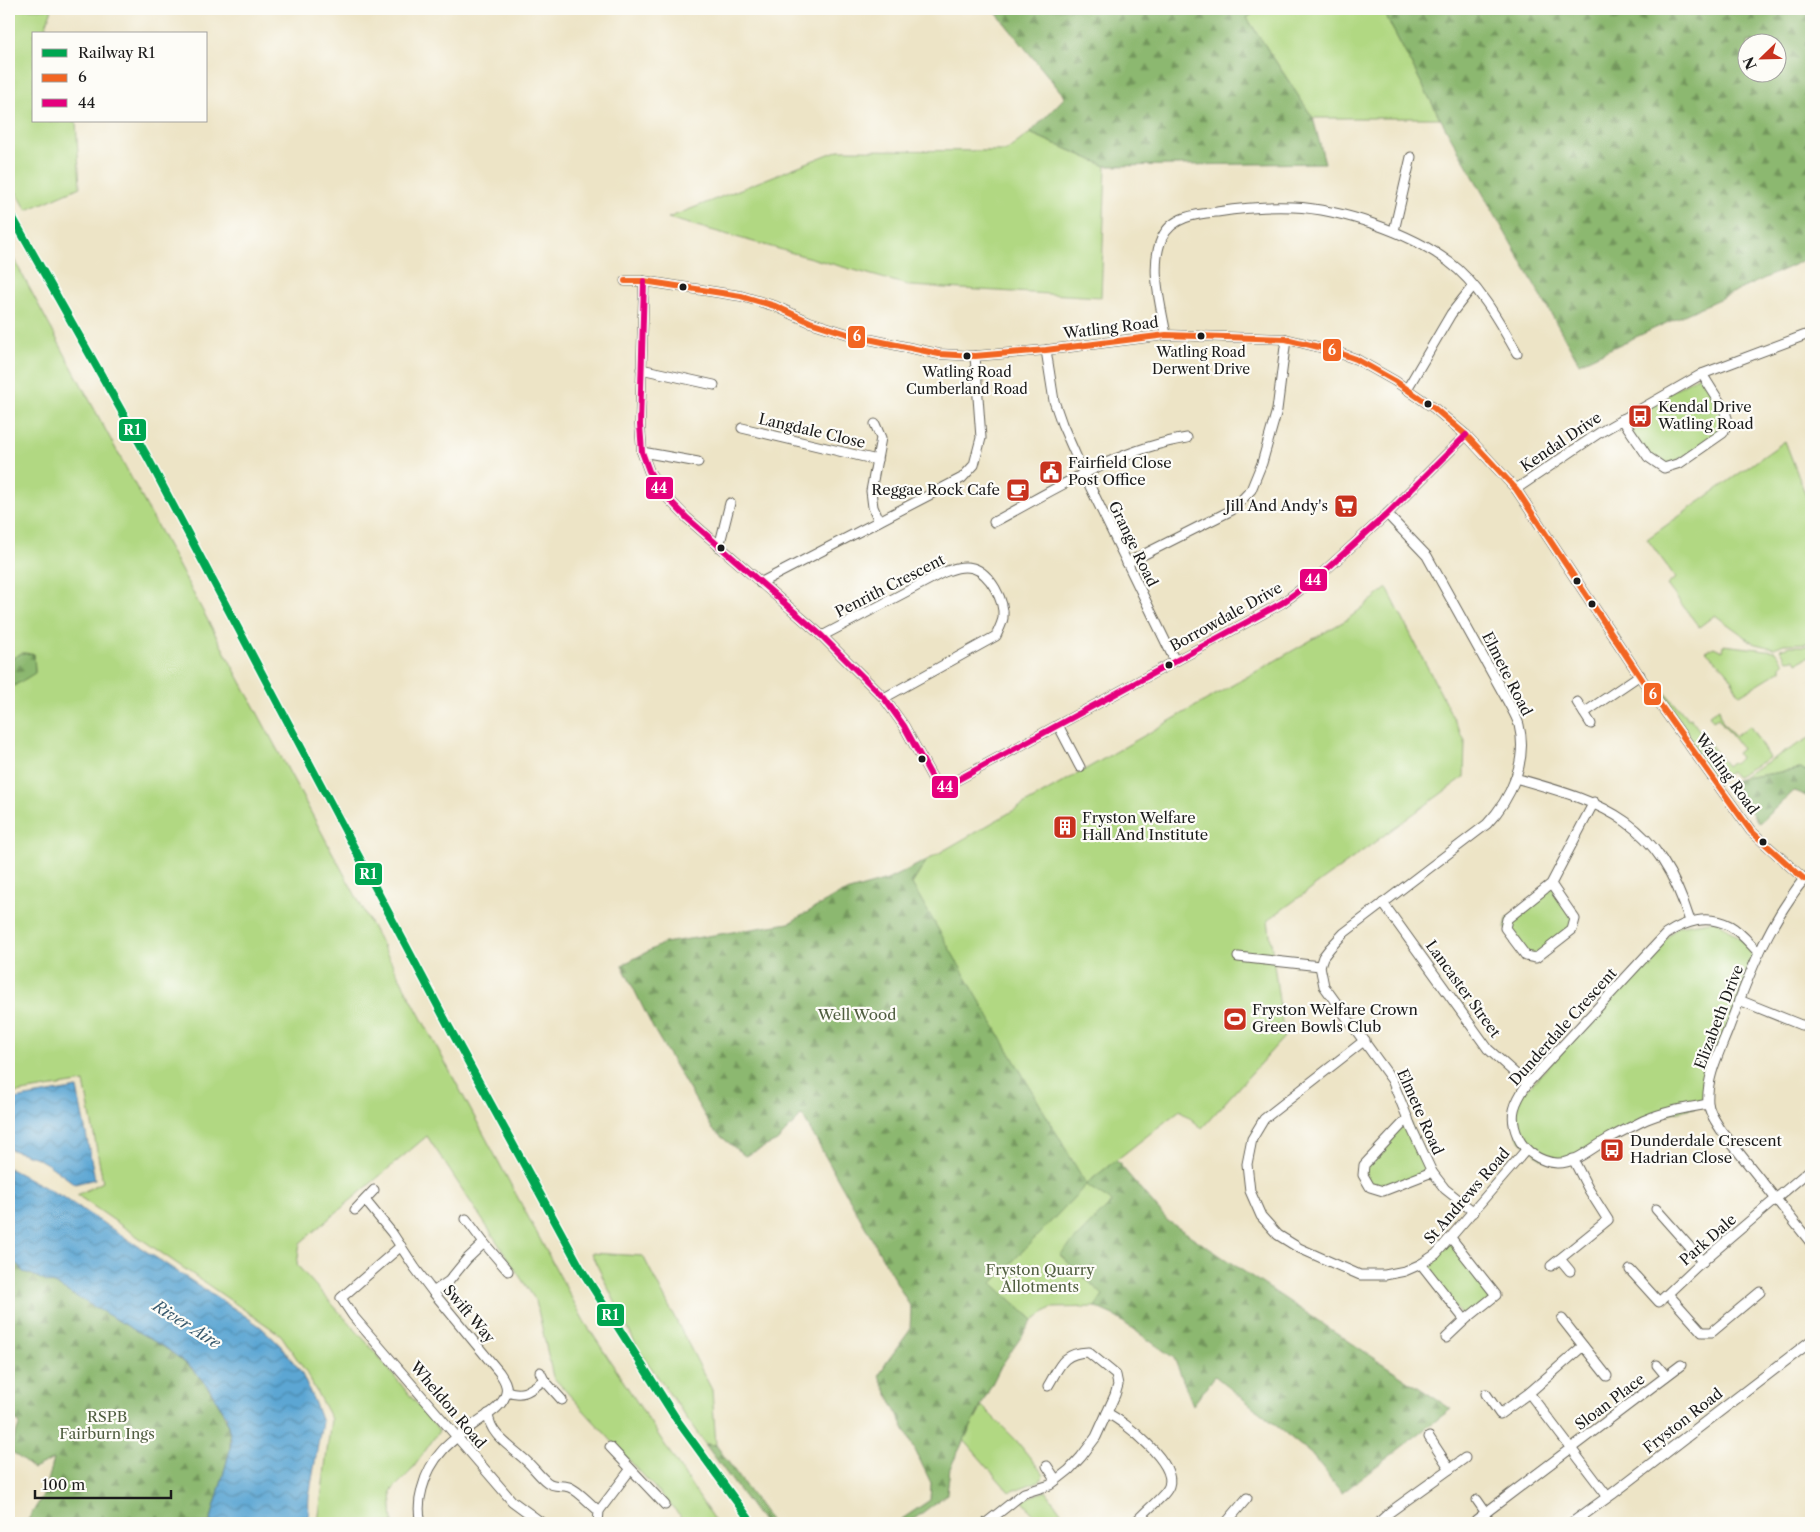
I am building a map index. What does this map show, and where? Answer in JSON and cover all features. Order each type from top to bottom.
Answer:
[{"type":"street","points":[[1394,231],[1411,156]]},
{"type":"street","points":[[1166,335],[1156,266],[1163,236],[1176,222],[1190,215],[1241,209],[1294,207],[1336,214],[1394,231],[1451,262],[1473,286],[1498,321],[1517,353]]},
{"type":"street","name":"Watling Road","points":[[625,281],[741,296],[775,306],[810,322],[854,336],[940,354],[975,356],[1046,350],[1166,335],[1286,338],[1356,359],[1407,389],[1434,408],[1466,435],[1516,489],[1640,675],[1750,831],[1807,876]]},
{"type":"street","points":[[644,282],[640,425],[642,452],[649,471],[662,492],[687,518],[822,636],[884,698]]},
{"type":"street","points":[[1407,389],[1451,314],[1473,286]]},
{"type":"street","name":"Kendal Drive","points":[[1516,489],[1598,433],[1702,374],[1811,333]]},
{"type":"street","points":[[1127,563],[1232,510],[1251,490],[1262,463],[1276,410],[1286,338]]},
{"type":"street","name":"Grange Road","points":[[1046,350],[1054,402],[1062,424],[1084,474],[1175,661]]},
{"type":"street","points":[[760,583],[962,478],[974,465],[981,438],[975,356]]},
{"type":"street","points":[[642,369],[714,385]]},
{"type":"street","name":"Kendal Drive","points":[[1622,419],[1648,457],[1664,468],[1680,463],[1723,433],[1728,421],[1724,409],[1702,374]]},
{"type":"street","name":"Langdale Close","points":[[875,424],[881,438],[871,491],[872,507],[878,521]]},
{"type":"street","name":"Langdale Close","points":[[742,428],[877,460]]},
{"type":"street","name":"Borrowdale Drive","points":[[884,698],[904,726],[939,790],[1282,603],[1318,577],[1387,514],[1466,435]]},
{"type":"street","points":[[994,522],[1084,474],[1140,448],[1163,441],[1187,438]]},
{"type":"street","points":[[642,452],[698,462]]},
{"type":"street","points":[[719,547],[730,503]]},
{"type":"street","name":"Elmete Road","points":[[1387,514],[1428,556],[1508,700],[1519,724],[1520,763],[1509,795],[1498,812],[1487,824],[1344,934],[1326,952],[1320,966],[1324,986],[1365,1040],[1392,1080],[1432,1172],[1445,1189],[1474,1212]]},
{"type":"street","name":"Penrith Crescent","points":[[822,636],[942,573],[958,567],[973,568],[987,577],[1002,605],[1003,618],[996,636],[884,698]]},
{"type":"street","points":[[1584,713],[1640,675]]},
{"type":"street","points":[[1577,702],[1591,724]]},
{"type":"street","points":[[1058,725],[1080,767]]},
{"type":"street","points":[[1515,778],[1567,792],[1594,802],[1638,830],[1654,847],[1668,867],[1684,902],[1690,921]]},
{"type":"street","points":[[1551,884],[1575,919],[1572,930],[1536,958],[1526,956],[1505,928],[1507,919],[1551,884],[1594,802]]},
{"type":"street","name":"Elizabeth Drive","points":[[1807,876],[1777,918],[1739,1000],[1710,1078],[1708,1104],[1713,1119],[1721,1130],[1811,1244]]},
{"type":"street","name":"Lancaster Street","points":[[1384,903],[1488,1049],[1528,1084]]},
{"type":"street","name":"Dunderdale Crescent","points":[[1526,1150],[1518,1138],[1514,1125],[1513,1111],[1516,1101],[1528,1084],[1666,934],[1690,921],[1716,920],[1731,926],[1760,952]]},
{"type":"street","points":[[1238,957],[1320,966]]},
{"type":"street","points":[[1739,1000],[1801,1024],[1811,1025]]},
{"type":"street","name":"St Andrews Road","points":[[1365,1040],[1264,1119],[1252,1139],[1246,1164],[1250,1191],[1261,1216],[1278,1235],[1299,1248],[1360,1275],[1385,1275],[1405,1271],[1421,1264],[1436,1254],[1526,1150]]},
{"type":"street","points":[[1526,1150],[1541,1158],[1557,1163],[1573,1159],[1608,1138],[1648,1119],[1680,1109],[1708,1104]]},
{"type":"street","points":[[1408,1118],[1364,1165],[1363,1175],[1370,1187],[1384,1190],[1432,1172]]},
{"type":"street","points":[[1551,1266],[1608,1220],[1589,1190],[1573,1159]]},
{"type":"street","name":"Park Dale","points":[[1630,1270],[1659,1302],[1811,1169]]},
{"type":"street","points":[[355,1210],[374,1190]]},
{"type":"street","name":"Swift Way","points":[[365,1200],[401,1246],[433,1292],[499,1372],[506,1386],[506,1392]]},
{"type":"street","points":[[1656,1209],[1703,1262]]},
{"type":"street","points":[[466,1219],[508,1271]]},
{"type":"street","points":[[1446,1338],[1496,1295],[1451,1238]]},
{"type":"street","points":[[433,1292],[448,1281],[484,1243]]},
{"type":"street","name":"Wheldon Road","points":[[401,1246],[341,1298],[353,1316],[512,1501],[542,1523]]},
{"type":"street","points":[[1560,1259],[1570,1272]]},
{"type":"street","points":[[1421,1264],[1465,1320]]},
{"type":"street","points":[[1668,1294],[1702,1332],[1712,1332],[1760,1292]]},
{"type":"street","name":"Sloan Place","points":[[1562,1319],[1607,1376]]},
{"type":"street","name":"Fryston Road","points":[[1572,1523],[1811,1341]]},
{"type":"street","points":[[1486,1394],[1500,1414],[1529,1393],[1583,1346]]},
{"type":"street","points":[[986,1523],[1024,1493],[1050,1485],[1069,1470],[1096,1436],[1118,1386],[1116,1375],[1088,1352],[1074,1352],[1064,1359],[1048,1386]]},
{"type":"street","name":"Sloan Place","points":[[1657,1365],[1666,1376]]},
{"type":"street","name":"Sloan Place","points":[[1476,1520],[1682,1365]]},
{"type":"street","points":[[421,1523],[419,1499],[425,1477],[436,1457],[456,1437],[501,1402],[506,1392],[524,1393],[542,1376],[562,1400]]},
{"type":"street","name":"Sloan Place","points":[[1529,1393],[1608,1497]]},
{"type":"street","points":[[1107,1412],[1134,1430],[1164,1464],[1170,1476],[1170,1484],[1166,1492],[1142,1513],[1136,1523]]},
{"type":"street","points":[[488,1414],[490,1426],[548,1483],[554,1487],[570,1487],[599,1511]]},
{"type":"street","points":[[1429,1437],[1450,1469]]},
{"type":"street","points":[[610,1446],[630,1470],[665,1505]]},
{"type":"street","points":[[1378,1523],[1390,1512],[1465,1458]]},
{"type":"street","points":[[1047,1466],[1056,1480]]},
{"type":"street","points":[[598,1523],[599,1511],[630,1470]]},
{"type":"street","points":[[1226,1523],[1247,1498]]},
{"type":"street","points":[[1477,1500],[1486,1513]]},
{"type":"green space","points":[[9,9],[52,9],[44,32],[32,32],[32,122],[76,122],[80,187],[27,210],[9,180]]},
{"type":"green space","points":[[993,9],[1259,9],[1247,18],[1313,118],[1325,163],[1106,166],[1030,133],[1065,97]]},
{"type":"green space","points":[[1259,9],[1382,9],[1440,118],[1313,118],[1247,18]]},
{"type":"green space","points":[[1382,9],[1811,9],[1811,257],[1579,363],[1440,118]]},
{"type":"green space","points":[[1030,133],[1106,166],[1101,297],[911,286],[668,218],[839,150],[1006,151]]},
{"type":"green space","points":[[9,250],[584,1321],[716,1523],[687,1523],[553,1377],[536,1301],[427,1136],[300,1243],[297,1265],[368,1344],[439,1431],[411,1471],[391,1491],[393,1523],[318,1523],[331,1419],[306,1372],[281,1335],[77,1195],[103,1182],[84,1082],[9,1094],[9,689],[35,672],[34,654],[22,653],[9,660]]},
{"type":"green space","points":[[1702,374],[1724,409],[1723,433],[1664,468],[1648,457],[1622,419]]},
{"type":"green space","points":[[1785,441],[1811,509],[1811,643],[1784,644],[1774,648],[1755,644],[1715,615],[1699,627],[1667,585],[1676,578],[1647,539]]},
{"type":"green space","name":"Fryston Quarry Allotments","points":[[1387,588],[1465,741],[1464,777],[1268,920],[1284,1037],[1202,1128],[1180,1110],[1086,1184],[1112,1201],[1103,1295],[1095,1307],[1051,1308],[1033,1320],[992,1284],[912,884],[927,860],[1348,619]]},
{"type":"green space","points":[[1723,645],[1775,651],[1784,663],[1781,666],[1781,670],[1740,695],[1726,670],[1706,651],[1714,647],[1722,651]]},
{"type":"green space","points":[[1791,646],[1811,646],[1811,655],[1797,663],[1795,659],[1787,660],[1780,649]]},
{"type":"green space","points":[[22,653],[34,654],[35,673],[9,689],[9,660]]},
{"type":"green space","points":[[1657,683],[1688,719],[1690,718],[1727,766],[1732,762],[1734,764],[1740,758],[1737,753],[1742,749],[1718,718],[1713,721],[1709,715],[1719,708],[1722,721],[1734,736],[1750,726],[1769,758],[1735,777],[1731,772],[1716,782],[1651,692]]},
{"type":"green space","points":[[1811,737],[1811,772],[1800,769],[1738,779]]},
{"type":"green space","points":[[1800,769],[1811,772],[1811,798],[1794,791],[1759,823],[1730,784],[1738,779]]},
{"type":"green space","name":"Well Wood","points":[[927,860],[912,884],[1086,1184],[1116,1160],[1168,1221],[1451,1409],[1342,1493],[1311,1454],[1215,1376],[1193,1405],[1174,1358],[1113,1315],[1095,1307],[1103,1295],[1060,1255],[1112,1202],[1086,1185],[992,1283],[1033,1320],[1001,1366],[950,1468],[947,1494],[909,1523],[896,1523],[930,1500],[931,1483],[879,1376],[910,1330],[911,1308],[802,1115],[777,1141],[745,1156],[713,1130],[653,1028],[622,965],[664,943],[789,923],[839,894],[887,880]]},
{"type":"green space","points":[[1551,884],[1575,919],[1572,930],[1536,958],[1526,956],[1505,928],[1507,919]]},
{"type":"green space","points":[[1716,920],[1759,953],[1709,1078],[1708,1104],[1648,1119],[1573,1159],[1541,1158],[1518,1138],[1516,1101],[1678,926]]},
{"type":"green space","points":[[1408,1118],[1432,1172],[1383,1191],[1370,1187],[1364,1165]]},
{"type":"green space","points":[[1451,1238],[1496,1295],[1465,1320],[1421,1264]]},
{"type":"green space","points":[[591,1253],[643,1256],[712,1390],[716,1445],[705,1444],[638,1349]]},
{"type":"green space","name":"RSPB Fairburn Ings","points":[[9,1261],[20,1266],[23,1272],[54,1284],[163,1347],[187,1364],[207,1386],[220,1406],[225,1418],[229,1430],[230,1443],[230,1450],[210,1523],[26,1523],[45,1492],[54,1459],[33,1469],[10,1450],[20,1423],[9,1418]]},
{"type":"green space","points":[[982,1406],[1016,1440],[1044,1475],[1039,1481],[1009,1492],[964,1440]]},
{"type":"green space","points":[[705,1444],[716,1445],[772,1523],[763,1523]]},
{"type":"green space","points":[[1046,1491],[1069,1523],[1040,1523],[1022,1500]]},
{"type":"water","points":[[77,1088],[95,1179],[75,1184],[37,1158],[9,1149],[9,1100]]},
{"type":"water","name":"River Aire","points":[[9,1168],[63,1197],[241,1313],[261,1327],[281,1346],[301,1372],[322,1422],[309,1497],[307,1523],[210,1523],[230,1450],[231,1439],[226,1416],[210,1389],[191,1367],[166,1348],[54,1284],[23,1272],[20,1266],[9,1261]]},
{"type":"railway","points":[[9,211],[148,458],[448,1025],[581,1269],[677,1420],[752,1523]]},
{"type":"rail line","name":"R1","points":[[9,211],[148,458],[448,1025],[581,1269],[677,1420],[752,1523]]},
{"type":"transit line","name":"6","points":[[625,281],[644,281],[741,296],[775,306],[810,322],[854,336],[939,354],[975,356],[1046,350],[1166,335],[1286,339],[1331,350],[1356,359],[1395,381],[1434,408],[1466,435],[1516,489],[1643,681],[1751,831],[1804,879]]},
{"type":"transit line","name":"44","points":[[644,281],[640,425],[642,452],[649,471],[662,492],[687,518],[822,636],[884,698],[904,726],[939,790],[1282,603],[1318,577],[1387,514],[1466,435]]},
{"type":"place","name":"Watling Road Derwent Drive","points":[[1201,336]]},
{"type":"place","name":"Watling Road Cumberland Road","points":[[967,356]]},
{"type":"place","name":"Kendal Drive Watling Road","points":[[1640,416]]},
{"type":"place","name":"Fairfield Close Post Office","points":[[1051,472]]},
{"type":"place","name":"Reggae Rock Cafe","points":[[1018,490]]},
{"type":"place","name":"Jill And Andy's","points":[[1346,506]]},
{"type":"place","name":"Fryston Welfare Hall And Institute","points":[[1065,827]]},
{"type":"place","name":"Fryston Welfare Crown Green Bowls Club","points":[[1235,1019]]},
{"type":"place","name":"Dunderdale Crescent Hadrian Close","points":[[1612,1150]]}]
